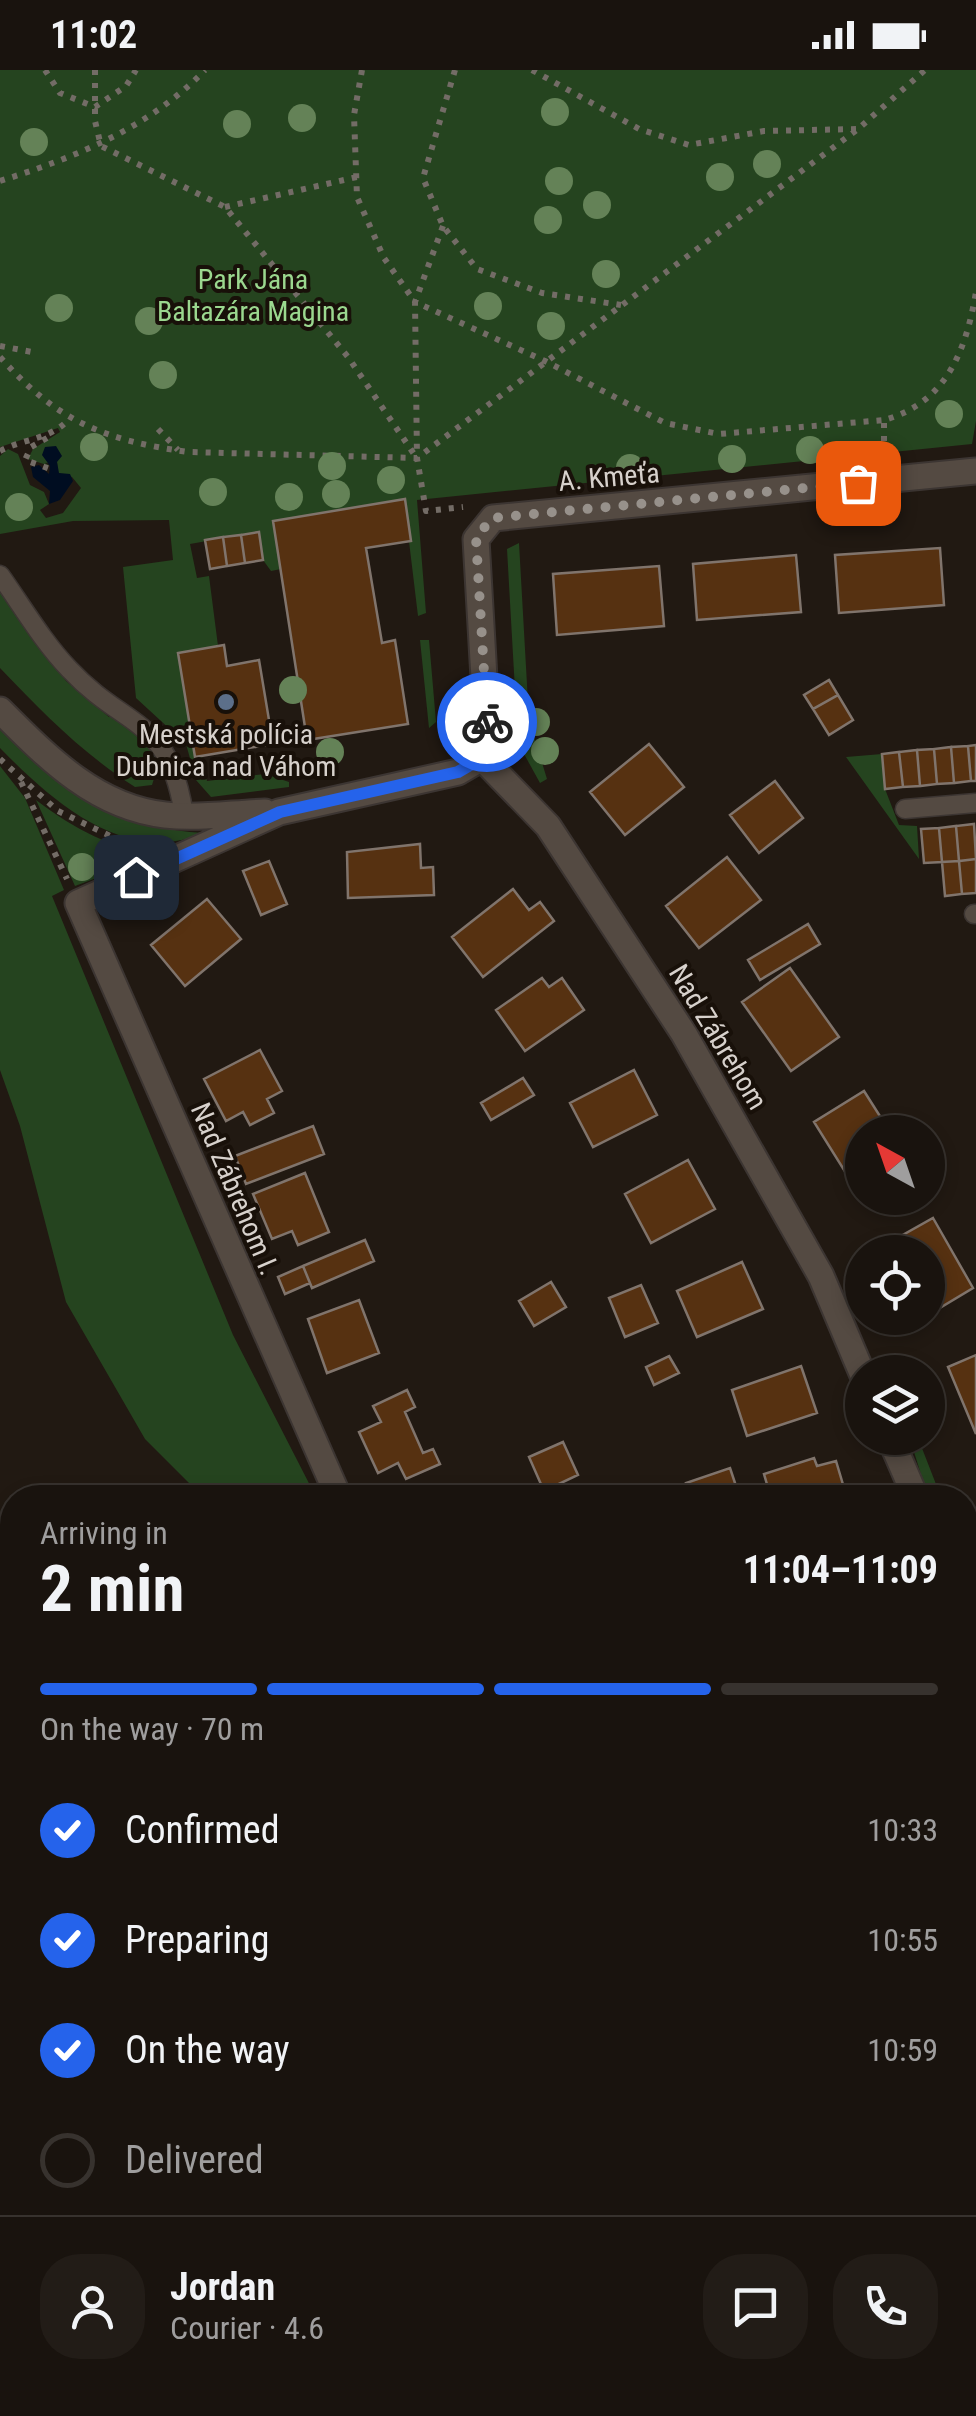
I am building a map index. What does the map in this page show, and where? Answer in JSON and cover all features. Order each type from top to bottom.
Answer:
[{"type":"street","name":"A. Kmeťa","points":[[482,758],[487,730],[476,538],[492,518],[976,471]]},
{"type":"street","points":[[0,710],[50,761],[98,795],[164,816],[280,812],[458,772],[482,758]]},
{"type":"street","name":"Nad Zábrehom","points":[[482,758],[548,826],[684,1034],[822,1276],[855,1355]]},
{"type":"street","points":[[78,903],[280,812]]},
{"type":"street","name":"Nad Zábrehom I.","points":[[78,903],[333,1485]]},
{"type":"street","points":[[897,1455],[910,1485]]},
{"type":"lane","points":[[0,575],[68,669],[155,736],[170,762],[184,815]]},
{"type":"lane","points":[[905,809],[976,803]]},
{"type":"path","points":[[45,70],[60,94],[95,107]]},
{"type":"path","points":[[94,70],[101,146]]},
{"type":"path","points":[[95,107],[126,86],[136,70]]},
{"type":"path","points":[[0,182],[101,146],[187,89],[206,70]]},
{"type":"path","points":[[362,70],[354,115],[357,196],[384,258],[415,302],[545,360],[664,422],[719,434],[884,420],[908,414],[956,369],[976,292]]},
{"type":"path","points":[[455,70],[423,178],[443,226],[476,270],[542,294],[622,305]]},
{"type":"path","points":[[532,70],[639,128],[688,146],[764,131],[858,129]]},
{"type":"path","points":[[0,357],[39,398],[69,419],[179,451],[417,458],[858,129],[925,70]]},
{"type":"path","points":[[101,146],[225,207],[348,356],[417,458]]},
{"type":"path","points":[[225,207],[358,177]]},
{"type":"path","points":[[426,511],[417,458],[415,302],[443,226]]},
{"type":"path","points":[[0,346],[32,352]]},
{"type":"path","points":[[50,469],[25,460],[31,447],[69,419]]},
{"type":"path","points":[[884,420],[884,452]]},
{"type":"path","points":[[158,429],[179,451]]},
{"type":"path","points":[[0,451],[28,438],[48,437]]},
{"type":"path","points":[[19,777],[78,903]]},
{"type":"green space","name":"Park Jána Baltazára Magina","points":[[0,70],[976,70],[976,421],[972,444],[417,500],[426,613],[418,616],[404,500],[274,521],[281,569],[271,571],[263,560],[258,532],[190,544],[197,578],[209,576],[218,646],[178,654],[195,756],[202,756],[207,781],[265,774],[289,782],[289,787],[211,797],[196,780],[186,744],[136,698],[123,567],[173,560],[169,520],[73,521],[0,534],[0,456],[8,449],[18,454],[30,485],[44,492],[49,504],[40,510],[46,518],[63,513],[81,488],[72,477],[58,473],[57,462],[45,463],[50,466],[28,459],[33,449],[60,432],[58,428],[0,447]]},
{"type":"green space","points":[[519,543],[529,720],[547,779],[540,783],[518,743],[507,549]]},
{"type":"green space","points":[[0,591],[66,681],[109,717],[119,717],[144,738],[158,766],[152,785],[135,787],[98,760],[0,668]]},
{"type":"green space","points":[[420,640],[429,640],[436,722],[429,728]]},
{"type":"green space","points":[[0,728],[46,772],[91,804],[141,824],[204,833],[175,841],[146,842],[92,823],[43,788],[0,748]]},
{"type":"green space","points":[[882,754],[885,789],[899,825],[917,826],[919,859],[846,757]]},
{"type":"green space","points":[[0,766],[25,798],[64,890],[52,896],[233,1335],[310,1485],[191,1485],[145,1439],[66,1302],[20,1126],[0,1070]]},
{"type":"green space","points":[[36,800],[95,836],[126,848],[161,854],[75,886]]},
{"type":"green space","points":[[915,1455],[925,1455],[936,1485],[924,1485]]},
{"type":"water","points":[[56,446],[62,456],[57,462],[59,473],[70,474],[73,481],[60,500],[49,504],[50,491],[33,477],[31,467],[39,465],[49,474],[50,466],[42,455],[45,447]]},
{"type":"building","points":[[405,499],[411,541],[366,548],[382,643],[395,640],[408,724],[307,740],[273,521]]},
{"type":"building","points":[[259,532],[263,560],[245,563],[241,535]]},
{"type":"building","points":[[241,535],[245,563],[227,566],[223,537]]},
{"type":"building","points":[[223,537],[227,566],[210,569],[205,540]]},
{"type":"building","points":[[940,548],[944,605],[839,613],[835,555]]},
{"type":"building","points":[[796,555],[801,612],[697,620],[693,564]]},
{"type":"building","points":[[659,566],[664,626],[557,635],[553,574]]},
{"type":"building","name":"Mestská polícia Dubnica nad Váhom","points":[[224,645],[227,666],[259,660],[273,744],[195,757],[178,653]]},
{"type":"building","points":[[829,680],[838,695],[813,709],[804,695]]},
{"type":"building","points":[[838,695],[853,720],[829,735],[813,709]]},
{"type":"building","points":[[649,744],[684,787],[625,835],[590,792]]},
{"type":"building","points":[[976,745],[976,781],[971,781],[968,746]]},
{"type":"building","points":[[968,746],[971,781],[954,783],[951,747]]},
{"type":"building","points":[[951,747],[954,783],[937,784],[934,749]]},
{"type":"building","points":[[934,749],[937,784],[920,786],[917,750]]},
{"type":"building","points":[[917,750],[920,786],[903,787],[899,752]]},
{"type":"building","points":[[899,752],[903,787],[885,789],[882,754]]},
{"type":"building","points":[[775,781],[803,818],[759,853],[730,815]]},
{"type":"building","points":[[974,824],[976,859],[959,861],[956,826]]},
{"type":"building","points":[[956,826],[959,861],[942,862],[939,828]]},
{"type":"building","points":[[939,828],[942,862],[924,863],[921,829]]},
{"type":"building","points":[[420,844],[421,868],[433,867],[434,895],[348,898],[347,852]]},
{"type":"building","points":[[727,857],[761,900],[699,948],[666,906]]},
{"type":"building","points":[[976,859],[976,893],[962,894],[959,861]]},
{"type":"building","points":[[269,861],[287,904],[261,915],[243,871]]},
{"type":"building","points":[[959,861],[962,894],[945,896],[942,862]]},
{"type":"building","points":[[513,889],[529,910],[540,902],[554,921],[483,977],[452,937]]},
{"type":"building","points":[[207,899],[241,939],[185,986],[151,945]]},
{"type":"building","points":[[808,924],[820,944],[760,980],[748,960]]},
{"type":"building","points":[[790,968],[839,1037],[791,1071],[742,1002]]},
{"type":"building","points":[[542,978],[549,987],[562,978],[584,1010],[525,1051],[496,1010]]},
{"type":"building","points":[[260,1050],[282,1091],[267,1099],[274,1113],[250,1125],[243,1112],[226,1121],[204,1079]]},
{"type":"building","points":[[634,1070],[657,1115],[593,1147],[570,1103]]},
{"type":"building","points":[[523,1078],[534,1095],[491,1120],[481,1103]]},
{"type":"building","points":[[864,1091],[879,1115],[845,1115],[845,1172],[814,1122]]},
{"type":"building","points":[[313,1126],[324,1154],[246,1184],[235,1156]]},
{"type":"building","points":[[688,1160],[715,1209],[651,1243],[625,1194]]},
{"type":"building","points":[[305,1173],[329,1232],[298,1245],[292,1231],[272,1239],[253,1194]]},
{"type":"building","points":[[933,1218],[943,1235],[903,1235]]},
{"type":"building","points":[[945,1239],[973,1288],[945,1305]]},
{"type":"building","points":[[365,1240],[374,1261],[312,1288],[303,1266]]},
{"type":"building","points":[[742,1262],[763,1309],[697,1337],[677,1291]]},
{"type":"building","points":[[303,1266],[310,1283],[285,1294],[278,1277]]},
{"type":"building","points":[[551,1282],[566,1307],[534,1326],[519,1301]]},
{"type":"building","points":[[641,1285],[658,1323],[625,1337],[609,1298]]},
{"type":"building","points":[[359,1300],[379,1353],[327,1373],[308,1319]]},
{"type":"building","points":[[976,1355],[976,1434],[948,1367]]},
{"type":"building","points":[[669,1356],[679,1373],[654,1385],[646,1367]]},
{"type":"building","points":[[801,1366],[817,1413],[747,1436],[732,1390]]},
{"type":"building","points":[[407,1390],[415,1407],[405,1412],[423,1453],[433,1449],[440,1464],[406,1479],[398,1463],[378,1473],[359,1432],[381,1422],[373,1406]]},
{"type":"building","points":[[563,1442],[578,1475],[557,1485],[541,1485],[529,1457]]},
{"type":"building","points":[[814,1458],[817,1466],[836,1461],[843,1485],[767,1485],[764,1474]]},
{"type":"building","points":[[730,1468],[736,1485],[687,1485]]},
{"type":"way so far","points":[[487,722],[476,538],[492,518],[858,483]]},
{"type":"place","name":"Mestská polícia Dubnica nad Váhom","points":[[226,702]]},
{"type":"route","points":[[136,877],[280,812],[458,772],[482,758],[487,722]]}]
